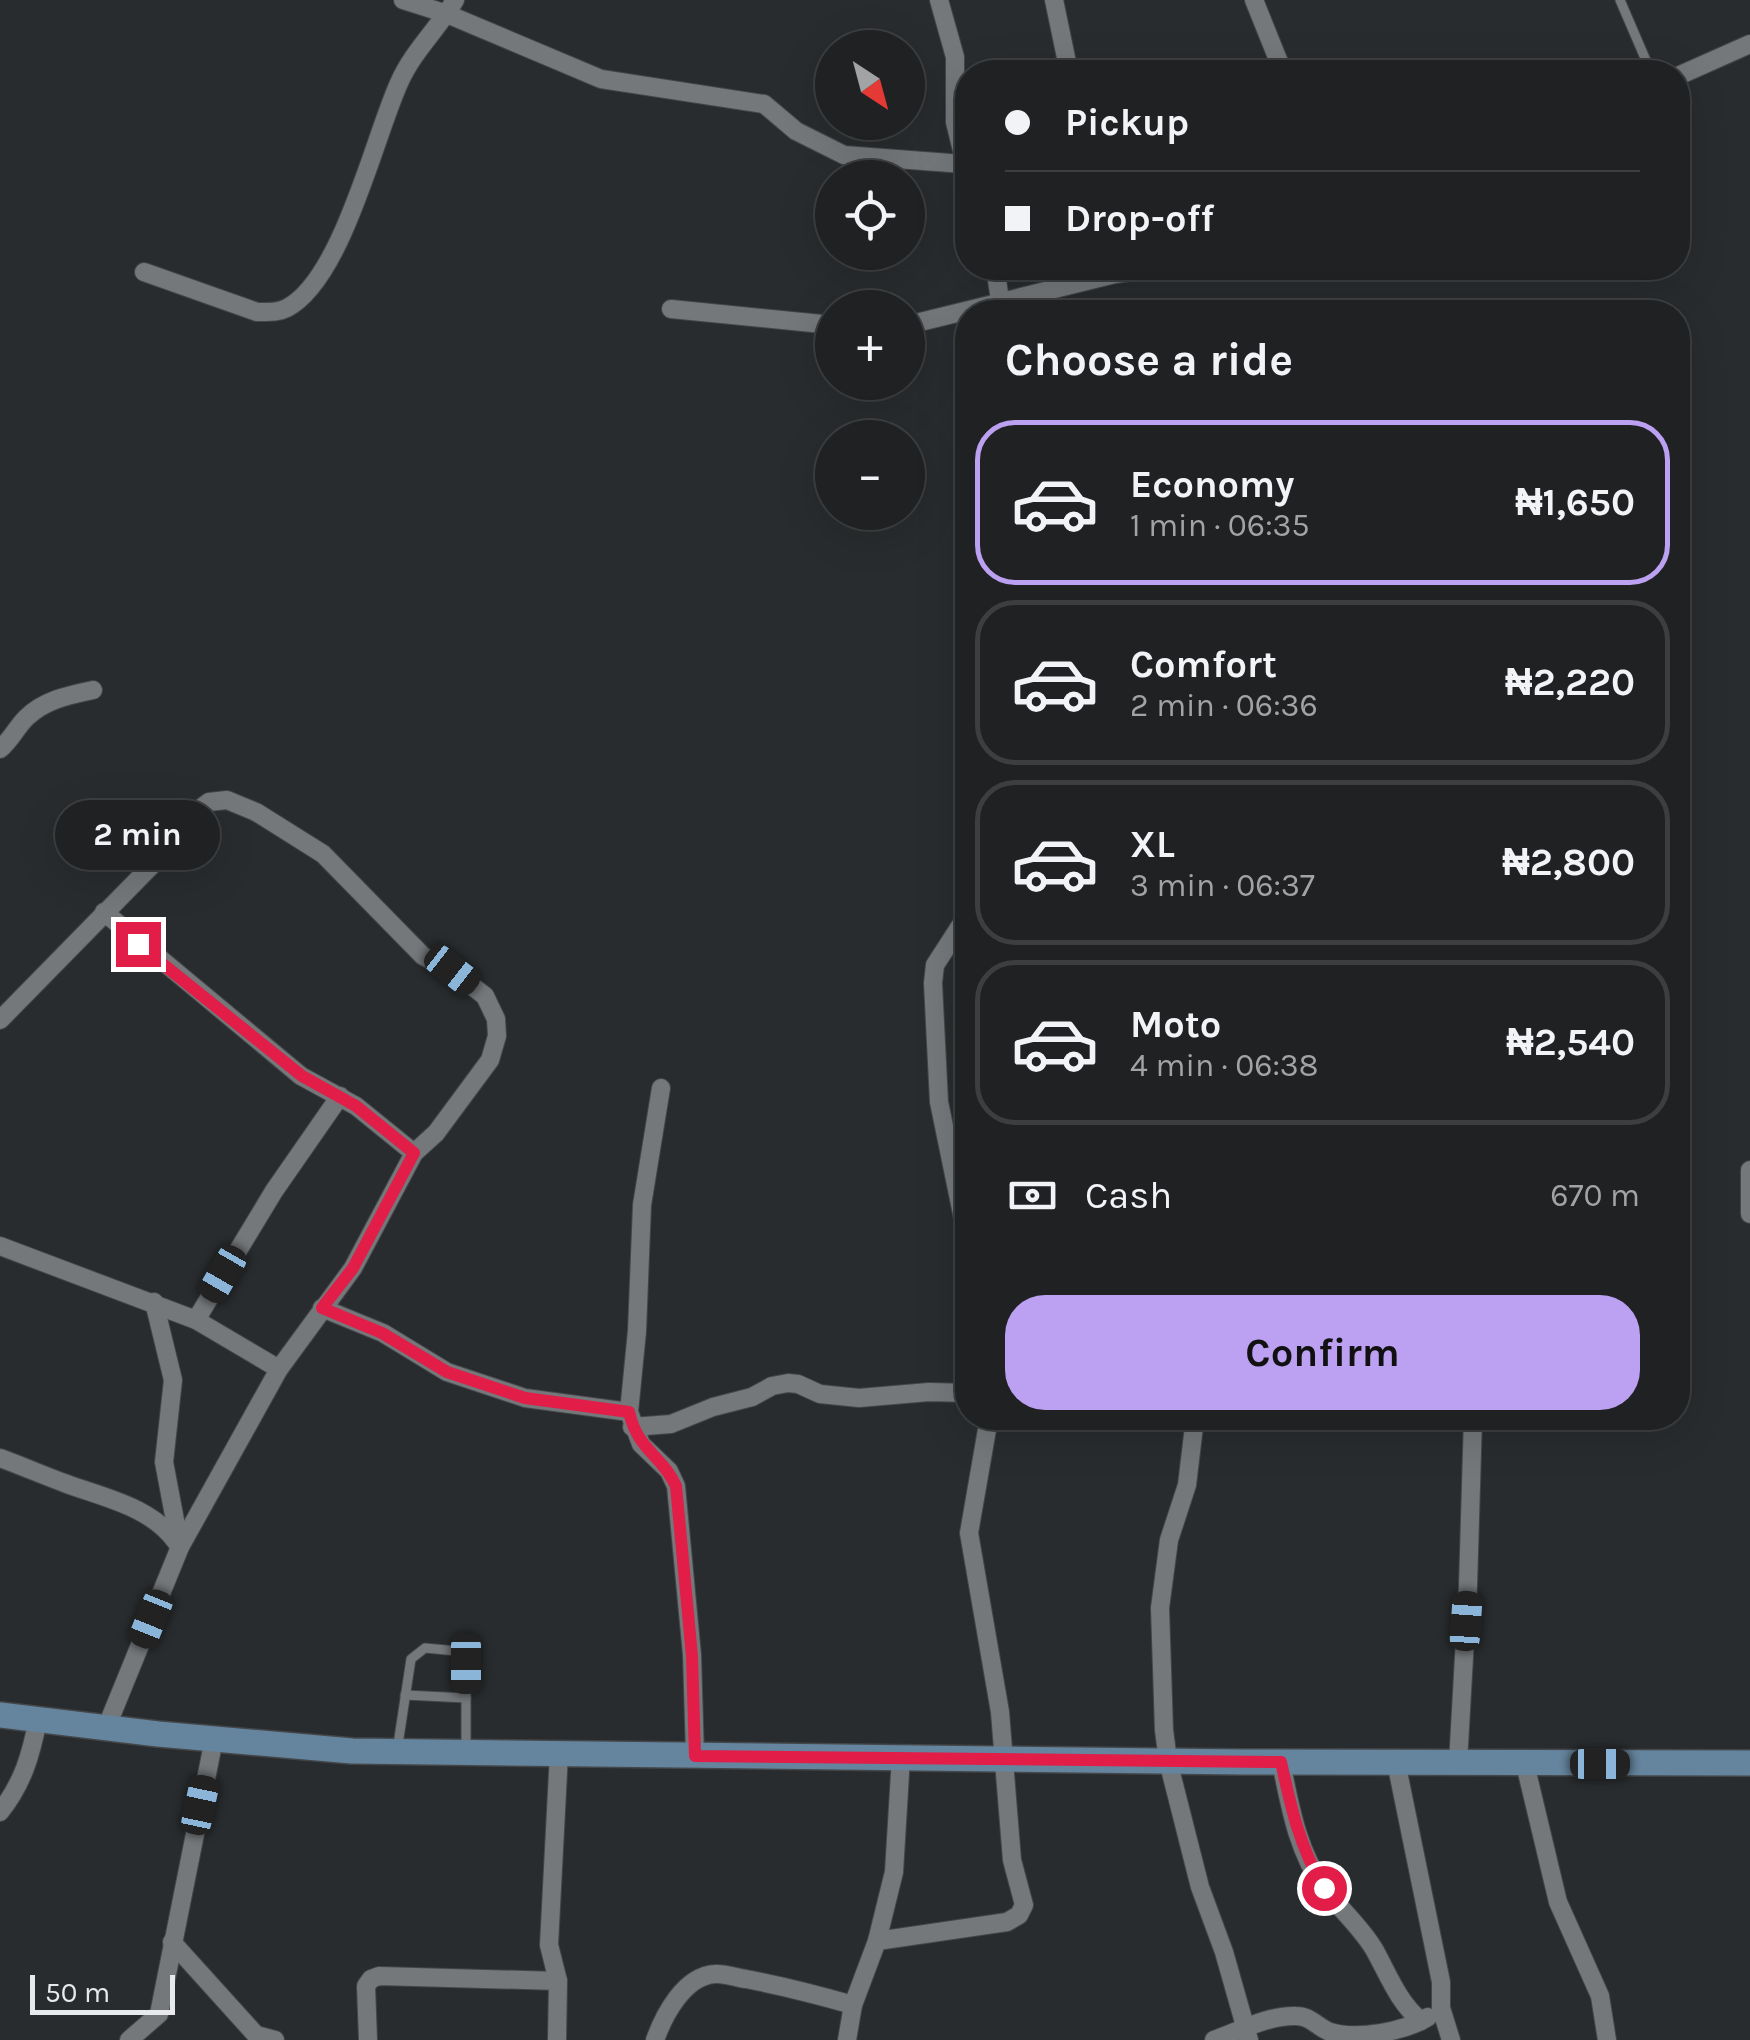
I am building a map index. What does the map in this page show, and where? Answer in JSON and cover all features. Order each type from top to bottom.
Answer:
[{"type":"street","points":[[403,0],[451,7],[601,79],[764,104],[796,131],[844,155],[955,168]]},
{"type":"street","points":[[939,0],[955,57],[955,122]]},
{"type":"street","points":[[1054,0],[1066,60]]},
{"type":"street","points":[[1254,0],[1278,60]]},
{"type":"street","points":[[144,272],[257,312],[276,312],[291,306],[322,271],[365,183],[399,82],[419,46],[451,7]]},
{"type":"street","points":[[1690,71],[1750,44]]},
{"type":"street","points":[[1023,300],[1086,280]]},
{"type":"street","points":[[670,309],[815,323]]},
{"type":"street","points":[[925,322],[955,316]]},
{"type":"street","points":[[0,749],[26,718],[42,706],[93,690]]},
{"type":"street","points":[[0,1020],[154,864],[192,815],[209,802],[227,800],[256,812],[324,854],[422,956],[452,970],[485,996],[496,1019],[498,1036],[490,1060],[436,1133],[414,1153],[353,1268],[278,1369],[180,1547],[108,1726]]},
{"type":"street","points":[[104,912],[302,1076],[340,1096],[414,1153]]},
{"type":"street","points":[[955,934],[935,966],[932,983],[940,1102],[955,1178]]},
{"type":"street","points":[[661,1088],[640,1221],[631,1419],[641,1444],[669,1471],[676,1486],[692,1656],[695,1756]]},
{"type":"street","points":[[196,1320],[274,1191],[340,1096]]},
{"type":"street","points":[[1750,1170],[1750,1214]]},
{"type":"street","points":[[0,1246],[196,1320],[278,1369]]},
{"type":"street","points":[[154,1302],[173,1380],[164,1462],[180,1547]]},
{"type":"street","points":[[322,1308],[382,1333],[447,1372],[525,1398],[631,1419],[670,1424],[788,1383],[820,1394],[859,1398],[955,1393]]},
{"type":"street","points":[[876,1941],[1007,1922],[1024,1905],[1012,1860],[1006,1759],[969,1533],[988,1430]]},
{"type":"street","points":[[1193,1430],[1187,1485],[1169,1540],[1160,1608],[1168,1761],[1200,1888],[1224,1952],[1247,2034]]},
{"type":"street","points":[[1458,1763],[1472,1430]]},
{"type":"street","points":[[0,1458],[116,1500],[170,1532],[180,1547]]},
{"type":"street","points":[[0,1714],[352,1751],[1750,1764]]},
{"type":"street","points":[[0,1812],[16,1791],[30,1757],[38,1719]]},
{"type":"street","points":[[129,2040],[159,2014],[214,1739]]},
{"type":"street","points":[[557,2040],[558,1981],[549,1946],[558,1753]]},
{"type":"street","points":[[847,2040],[853,2005],[876,1941],[894,1872],[900,1757]]},
{"type":"street","points":[[1281,1762],[1295,1826],[1308,1861],[1324,1888],[1372,1946],[1401,1999],[1421,2021]]},
{"type":"street","points":[[1396,1762],[1442,1982],[1441,2008],[1451,2040]]},
{"type":"street","points":[[1525,1764],[1558,1902],[1600,1996],[1607,2040]]},
{"type":"street","points":[[172,1942],[256,2035],[275,2040]]},
{"type":"street","points":[[655,2040],[665,2014],[683,1993],[697,1980],[714,1974],[786,1986],[853,2005]]},
{"type":"street","points":[[368,2040],[366,1986],[379,1976],[558,1981]]},
{"type":"street","points":[[1214,2040],[1247,2034],[1292,2016],[1308,2018],[1340,2036],[1356,2037],[1421,2021],[1441,2008]]},
{"type":"lane","points":[[1620,0],[1646,60]]},
{"type":"lane","points":[[396,1752],[411,1658],[425,1648],[458,1651],[466,1664],[466,1752]]},
{"type":"lane","points":[[406,1695],[466,1698]]},
{"type":"route","points":[[138,944],[302,1076],[356,1106],[414,1153],[353,1268],[322,1308],[382,1333],[447,1372],[525,1398],[629,1412],[641,1444],[669,1471],[681,1512],[695,1756],[1281,1762],[1295,1826],[1308,1861],[1324,1888]]}]
